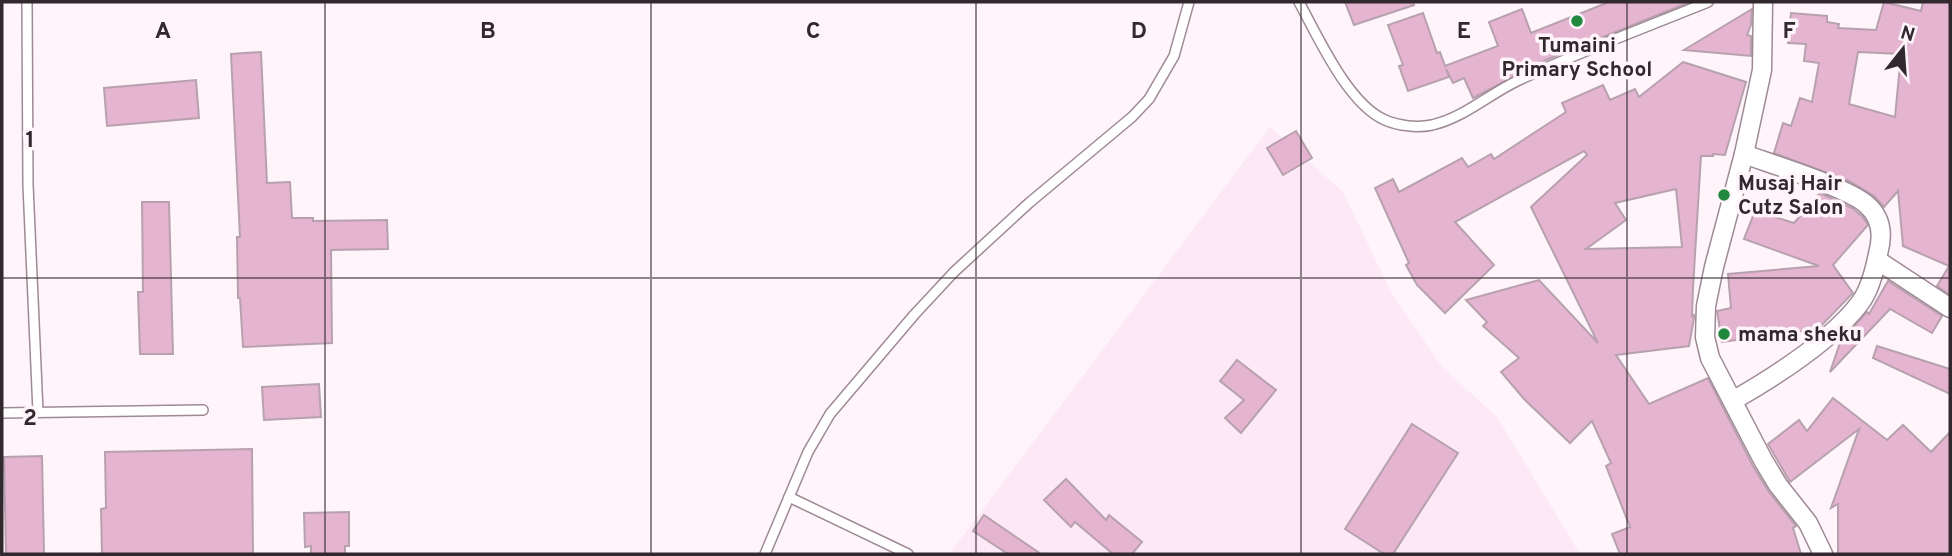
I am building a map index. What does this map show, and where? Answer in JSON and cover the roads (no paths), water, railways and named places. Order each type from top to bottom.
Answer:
[{"type":"street","points":[[1763,2],[1762,71],[1744,154],[1714,267],[1706,306],[1705,337],[1710,358],[1763,460],[1778,485],[1808,523],[1823,554]]},
{"type":"street","points":[[1734,400],[1771,379],[1825,338],[1861,303],[1877,260],[1882,237],[1879,222],[1867,204],[1841,190],[1744,154]]},
{"type":"street","points":[[1877,260],[1950,308]]},
{"type":"lane","points":[[27,2],[28,185],[38,412]]},
{"type":"lane","points":[[765,554],[808,452],[830,414],[914,314],[954,272],[1029,203],[1132,117],[1149,99],[1174,56],[1189,2]]},
{"type":"lane","points":[[1299,2],[1338,74],[1363,104],[1383,120],[1405,126],[1430,125],[1453,118],[1515,82],[1708,2]]},
{"type":"lane","points":[[2,413],[203,410]]},
{"type":"lane","points":[[789,497],[908,554]]},
{"type":"place","name":"Tumaini Primary School","points":[[1577,21]]},
{"type":"place","name":"Musaj Hair Cutz Salon","points":[[1724,195]]},
{"type":"place","name":"mama sheku","points":[[1724,334]]}]
